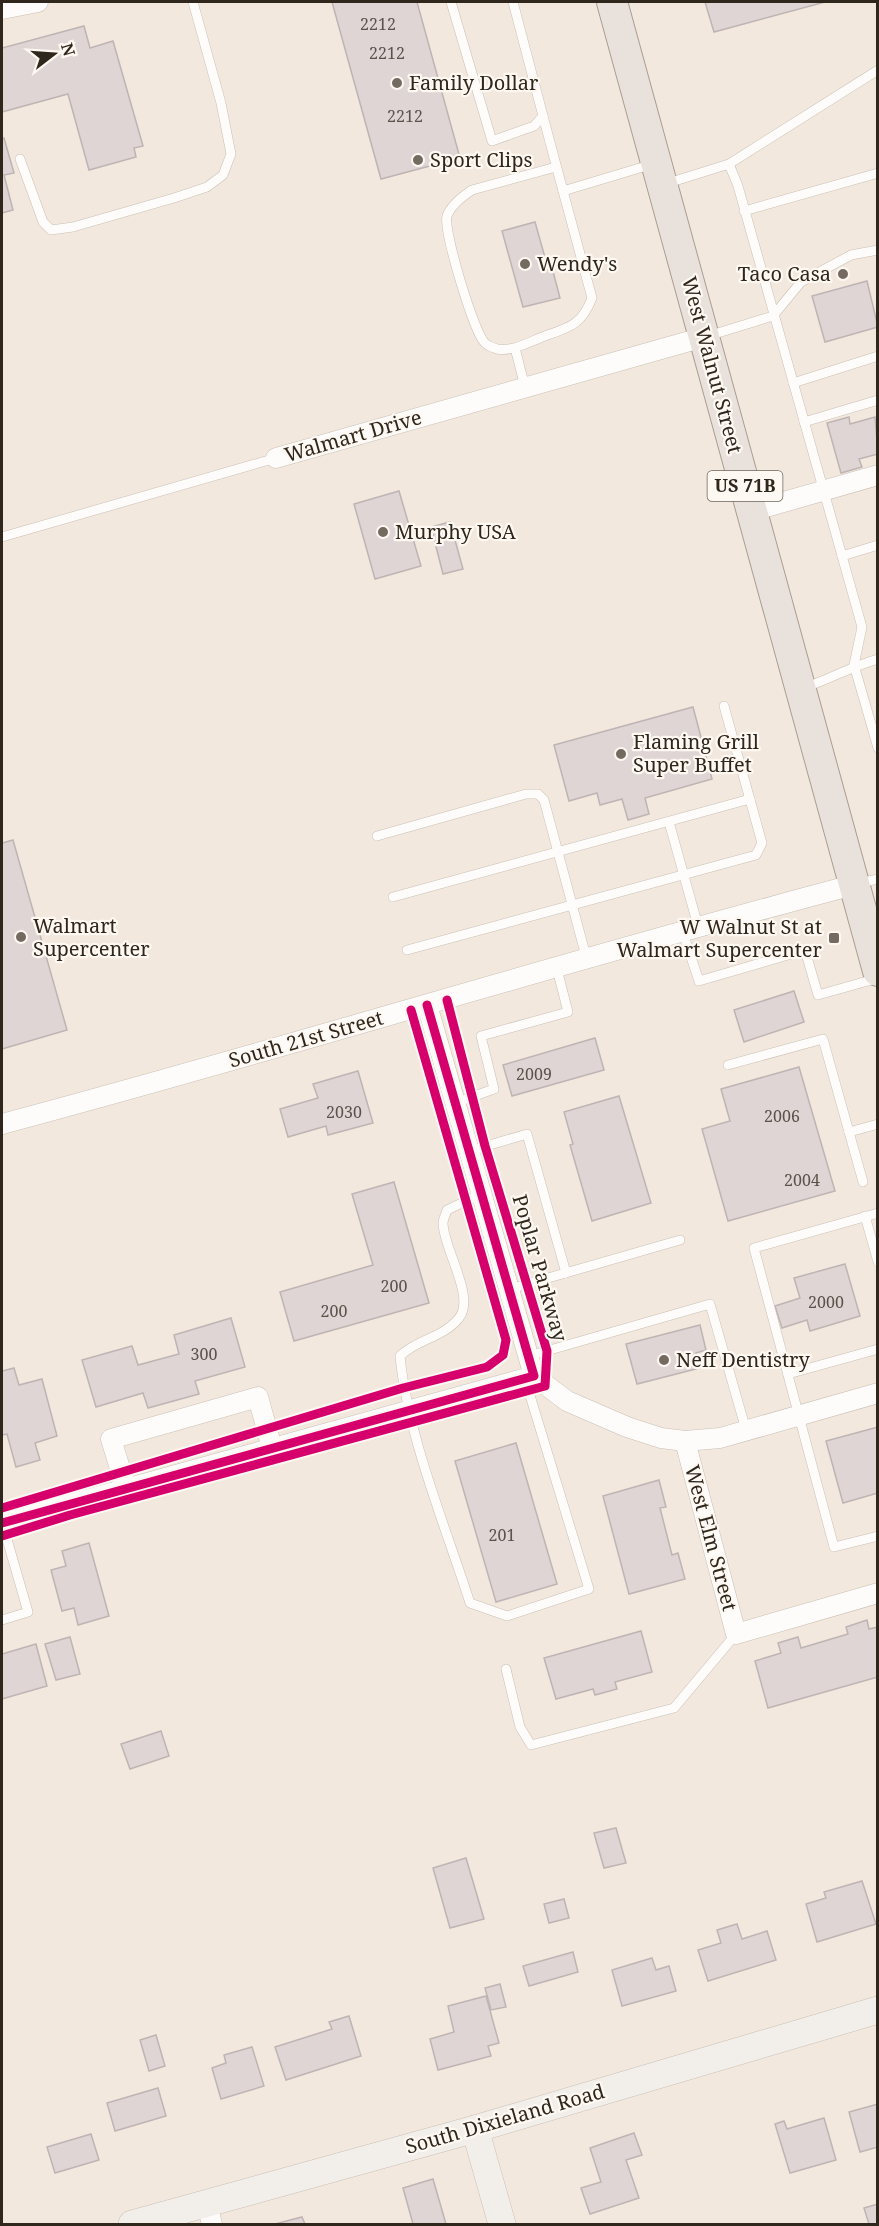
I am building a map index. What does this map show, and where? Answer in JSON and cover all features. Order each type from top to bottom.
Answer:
[{"type":"main road","name":"West Walnut Street","points":[[612,2],[800,689],[865,882],[878,971]]},
{"type":"main road","name":"South Dixieland Road","points":[[132,2224],[209,2215],[475,2129],[878,2010]]},
{"type":"main road","points":[[475,2129],[502,2224]]},
{"type":"street","points":[[2,9],[38,2]]},
{"type":"street","name":"Walmart Drive","points":[[276,458],[704,337]]},
{"type":"street","points":[[752,511],[878,475]]},
{"type":"street","name":"South 21st Street","points":[[2,1124],[557,969],[690,928],[865,882]]},
{"type":"street","points":[[427,1005],[529,1356],[529,1378]]},
{"type":"street","points":[[2,1522],[529,1378],[567,1401],[617,1423],[661,1438],[685,1441],[720,1438],[878,1393]]},
{"type":"street","points":[[126,1488],[111,1439],[258,1397],[272,1448]]},
{"type":"street","name":"West Elm Street","points":[[685,1441],[736,1634]]},
{"type":"street","points":[[736,1634],[878,1593]]},
{"type":"lane","points":[[20,159],[44,222],[51,230],[73,227],[207,187],[222,175],[231,154],[218,92],[193,2]]},
{"type":"lane","points":[[451,2],[492,141],[534,126],[543,116]]},
{"type":"lane","points":[[513,2],[592,298],[585,314],[572,326],[515,348],[497,349],[484,343],[476,328],[448,236],[447,217],[460,198],[472,190],[556,167]]},
{"type":"lane","points":[[563,191],[659,173],[729,164],[878,70]]},
{"type":"lane","points":[[729,164],[862,627],[854,665],[878,748]]},
{"type":"lane","points":[[744,211],[878,173]]},
{"type":"lane","points":[[704,337],[774,316],[801,282],[851,255],[878,250]]},
{"type":"lane","points":[[515,348],[525,387]]},
{"type":"lane","points":[[793,383],[878,356]]},
{"type":"lane","points":[[804,422],[878,400]]},
{"type":"lane","name":"Walmart Drive","points":[[2,537],[276,458]]},
{"type":"lane","points":[[842,556],[878,545]]},
{"type":"lane","points":[[800,689],[827,680],[854,665],[878,658]]},
{"type":"lane","points":[[407,950],[756,855],[762,843],[724,706]]},
{"type":"lane","points":[[377,836],[526,794],[538,794],[544,800],[587,960]]},
{"type":"lane","points":[[393,897],[558,854],[750,799]]},
{"type":"lane","points":[[669,822],[683,875],[699,981],[805,950],[818,995],[878,978]]},
{"type":"lane","points":[[455,1103],[494,1089],[481,1036],[568,1012],[557,969]]},
{"type":"lane","points":[[728,1065],[823,1039],[863,1182]]},
{"type":"lane","points":[[849,1132],[878,1124]]},
{"type":"lane","points":[[469,1151],[527,1134],[566,1273]]},
{"type":"lane","points":[[481,1194],[447,1210],[443,1223],[465,1302],[460,1317],[440,1335],[409,1347],[400,1356],[403,1388],[470,1603],[507,1616],[589,1589],[529,1378]]},
{"type":"lane","points":[[878,1213],[754,1248],[834,1547],[878,1536]]},
{"type":"lane","points":[[865,1216],[878,1262]]},
{"type":"lane","points":[[510,1289],[680,1240]]},
{"type":"lane","points":[[529,1356],[710,1304],[746,1430]]},
{"type":"lane","points":[[788,1374],[878,1349]]},
{"type":"lane","points":[[2,1522],[28,1612],[2,1620]]},
{"type":"lane","points":[[506,1669],[520,1728],[531,1745],[674,1708],[736,1634]]},
{"type":"building","points":[[332,2],[417,2],[460,158],[381,179]]},
{"type":"building","points":[[705,2],[825,2],[714,32]]},
{"type":"building","points":[[84,26],[90,48],[113,41],[143,146],[134,148],[136,157],[89,170],[68,94],[2,112],[2,48]]},
{"type":"building","points":[[4,138],[14,173],[4,175],[13,210],[2,213],[2,139]]},
{"type":"building","points":[[535,222],[546,261],[550,260],[560,298],[523,307],[502,231]]},
{"type":"building","points":[[867,281],[878,327],[825,342],[812,296]]},
{"type":"building","points":[[849,417],[850,424],[875,417],[878,454],[859,459],[862,467],[841,473],[827,423]]},
{"type":"building","points":[[399,491],[421,566],[375,579],[354,504]]},
{"type":"building","points":[[450,522],[463,569],[443,574],[431,527]]},
{"type":"building","points":[[693,707],[712,779],[645,798],[649,814],[628,820],[622,799],[600,805],[597,793],[569,801],[554,745]]},
{"type":"building","name":"Walmart Supercenter","points":[[13,840],[67,1030],[2,1049],[2,843]]},
{"type":"building","points":[[794,991],[804,1022],[744,1042],[734,1010]]},
{"type":"building","points":[[595,1038],[604,1070],[512,1096],[503,1065]]},
{"type":"building","points":[[799,1067],[835,1191],[728,1221],[702,1129],[730,1121],[721,1089]]},
{"type":"building","points":[[358,1071],[373,1123],[328,1135],[326,1126],[288,1137],[280,1109],[318,1098],[313,1084]]},
{"type":"building","points":[[619,1096],[651,1203],[592,1221],[570,1145],[573,1144],[564,1112]]},
{"type":"building","points":[[394,1182],[429,1303],[294,1341],[280,1292],[373,1265],[352,1194]]},
{"type":"building","points":[[845,1264],[860,1316],[810,1331],[807,1320],[782,1328],[775,1306],[800,1298],[794,1278]]},
{"type":"building","points":[[231,1318],[245,1367],[195,1381],[199,1394],[148,1408],[143,1393],[96,1407],[82,1360],[132,1346],[138,1365],[179,1354],[174,1335]]},
{"type":"building","name":"Neff Dentistry","points":[[700,1325],[706,1350],[696,1353],[700,1368],[637,1384],[626,1344]]},
{"type":"building","points":[[14,1368],[19,1385],[42,1379],[57,1436],[35,1443],[40,1460],[16,1467],[7,1434],[2,1435],[2,1371]]},
{"type":"building","points":[[878,1427],[878,1493],[843,1503],[826,1441]]},
{"type":"building","points":[[516,1443],[557,1584],[496,1602],[455,1461]]},
{"type":"building","points":[[659,1480],[666,1507],[660,1508],[672,1555],[678,1553],[685,1579],[629,1594],[603,1496]]},
{"type":"building","points":[[89,1543],[109,1616],[78,1625],[74,1608],[62,1611],[51,1570],[66,1566],[62,1551]]},
{"type":"building","points":[[867,1620],[869,1629],[878,1627],[878,1677],[768,1708],[755,1661],[781,1653],[778,1643],[798,1637],[801,1648],[848,1634],[846,1627]]},
{"type":"building","points":[[641,1631],[652,1672],[615,1682],[617,1689],[595,1695],[593,1689],[556,1699],[544,1658]]},
{"type":"building","points":[[70,1637],[80,1674],[56,1680],[45,1644]]},
{"type":"building","points":[[36,1644],[47,1686],[2,1699],[2,1654]]},
{"type":"building","points":[[161,1731],[169,1756],[130,1769],[121,1744]]},
{"type":"building","points":[[616,1828],[626,1863],[604,1868],[594,1833]]},
{"type":"building","points":[[466,1858],[484,1919],[450,1928],[433,1868]]},
{"type":"building","points":[[862,1881],[876,1924],[817,1942],[806,1904],[826,1898],[824,1892]]},
{"type":"building","points":[[564,1899],[569,1918],[549,1923],[544,1904]]},
{"type":"building","points":[[737,1924],[742,1939],[767,1931],[776,1960],[708,1981],[698,1950],[721,1943],[717,1930]]},
{"type":"building","points":[[573,1952],[578,1972],[529,1986],[523,1966]]},
{"type":"building","points":[[652,1958],[656,1970],[669,1966],[676,1991],[622,2006],[612,1970]]},
{"type":"building","points":[[500,1984],[506,2007],[491,2010],[485,1988]]},
{"type":"building","points":[[486,1996],[499,2043],[488,2046],[491,2056],[438,2070],[430,2039],[454,2032],[448,2006]]},
{"type":"building","points":[[349,2016],[361,2056],[286,2080],[275,2047],[332,2029],[329,2022]]},
{"type":"building","points":[[156,2035],[165,2066],[149,2071],[140,2040]]},
{"type":"building","points":[[252,2047],[264,2086],[221,2099],[212,2068],[226,2063],[224,2055]]},
{"type":"building","points":[[158,2088],[166,2116],[115,2131],[107,2103]]},
{"type":"building","points":[[878,2104],[878,2147],[860,2152],[849,2112]]},
{"type":"building","points":[[824,2118],[836,2160],[790,2173],[775,2124],[784,2121],[787,2129]]},
{"type":"building","points":[[634,2133],[642,2155],[626,2160],[639,2198],[590,2214],[581,2188],[601,2182],[590,2148]]},
{"type":"building","points":[[91,2134],[99,2160],[55,2173],[47,2147]]},
{"type":"building","points":[[433,2179],[446,2224],[413,2224],[403,2188]]},
{"type":"building","points":[[878,2204],[878,2224],[869,2224],[864,2208]]},
{"type":"building","points":[[302,2217],[305,2224],[275,2224]]},
{"type":"cycle path","name":"Poplar Parkway","points":[[2,1536],[70,1515],[545,1386],[547,1351],[485,1146],[447,1000]]},
{"type":"cycle path","points":[[2,1523],[534,1376],[427,1005]]},
{"type":"cycle path","points":[[2,1508],[403,1388],[487,1367],[503,1355],[506,1340],[411,1010]]},
{"type":"place","name":"Family Dollar","points":[[397,83]]},
{"type":"place","name":"Sport Clips","points":[[418,160]]},
{"type":"place","name":"Wendy's","points":[[525,264]]},
{"type":"place","name":"Taco Casa","points":[[843,274]]},
{"type":"place","name":"Murphy USA","points":[[383,532]]},
{"type":"place","name":"Flaming Grill Super Buffet","points":[[621,754]]},
{"type":"place","name":"Walmart Supercenter","points":[[21,937]]},
{"type":"place","name":"W Walnut St at Walmart Supercenter","points":[[834,938]]},
{"type":"place","name":"Neff Dentistry","points":[[664,1360]]}]
